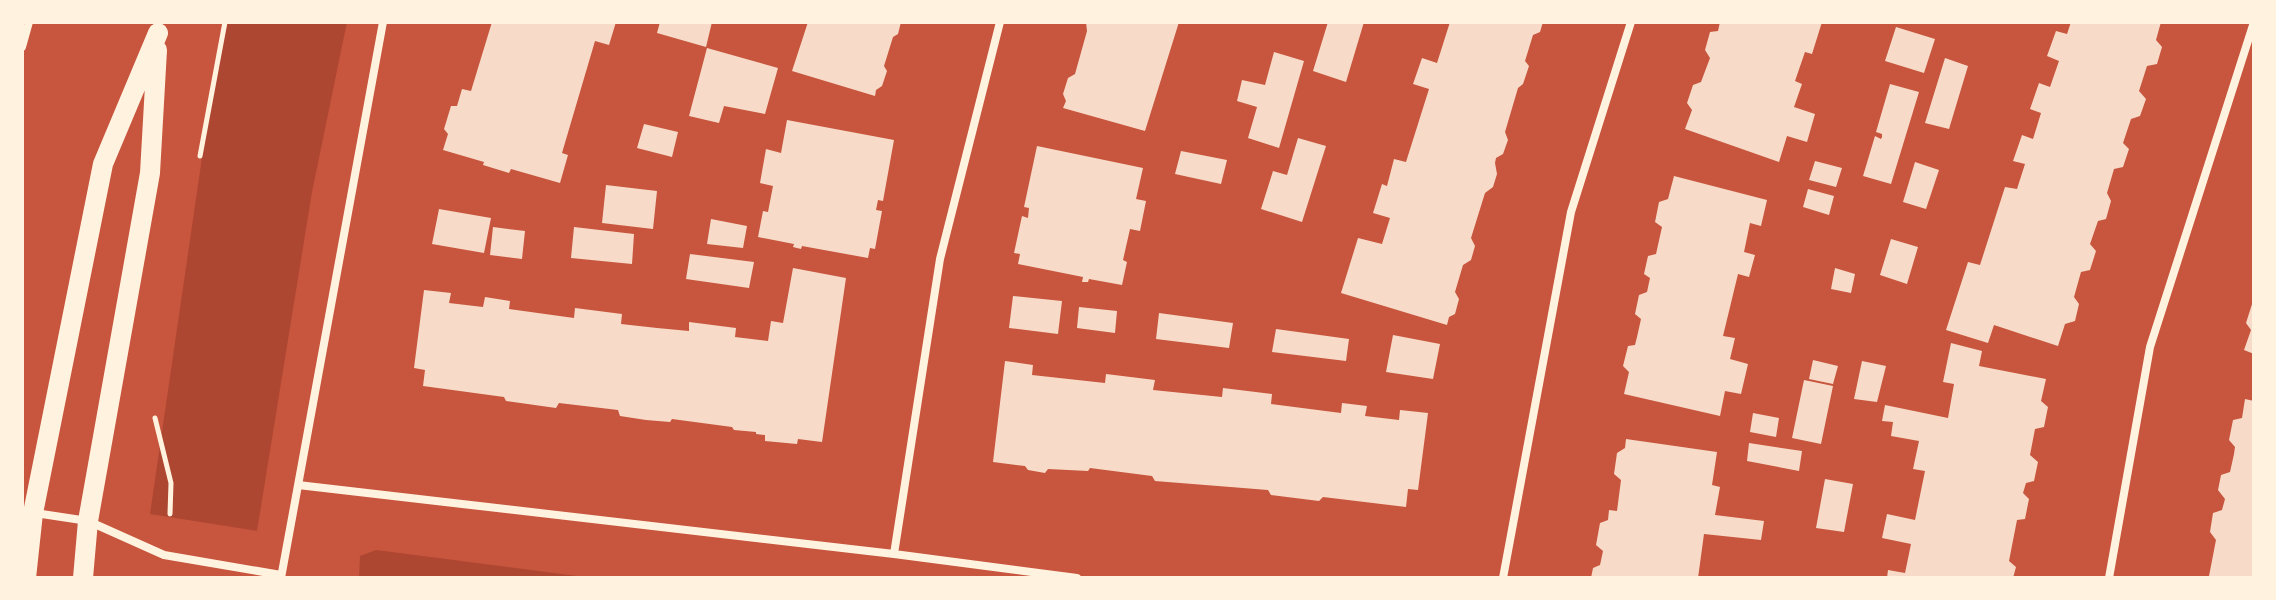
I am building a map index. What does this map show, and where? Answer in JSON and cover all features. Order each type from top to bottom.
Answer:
[{"type":"main road","points":[[26,578],[27,512],[103,164],[160,27]]},
{"type":"main road","points":[[83,578],[88,521],[150,173],[160,27]]},
{"type":"street","points":[[22,47],[29,22]]},
{"type":"street","points":[[27,512],[88,521],[164,555],[281,577],[383,22]]},
{"type":"street","points":[[894,554],[940,259],[1000,22]]},
{"type":"street","points":[[1503,578],[1571,212],[1631,22]]},
{"type":"street","points":[[2109,578],[2150,347],[2254,22]]},
{"type":"street","points":[[298,485],[1077,578]]},
{"type":"path","points":[[199,162],[225,22]]},
{"type":"path","points":[[153,410],[171,483],[164,555]]},
{"type":"shaded area","points":[[228,22],[347,22],[312,192],[257,531],[150,514],[213,82]]},
{"type":"shaded area","points":[[376,550],[592,578],[359,578],[360,556]]},
{"type":"building","points":[[492,22],[616,22],[609,45],[595,41],[562,153],[568,155],[560,183],[511,169],[509,173],[443,150],[448,134],[444,129],[451,106],[457,106],[462,89],[471,91]]},
{"type":"building","points":[[660,22],[712,22],[706,47],[657,33]]},
{"type":"building","points":[[808,22],[901,22],[884,66],[887,71],[882,86],[876,90],[875,96],[792,71]]},
{"type":"building","points":[[1086,22],[1179,22],[1145,131],[1063,108],[1066,101],[1063,94],[1068,78],[1075,74],[1087,31]]},
{"type":"building","points":[[1328,22],[1364,22],[1346,82],[1313,71]]},
{"type":"building","points":[[1450,22],[1543,22],[1540,32],[1533,35],[1525,61],[1529,66],[1523,84],[1518,88],[1505,132],[1508,140],[1503,154],[1496,158],[1497,174],[1493,187],[1485,193],[1471,238],[1475,246],[1471,260],[1463,265],[1455,292],[1459,299],[1455,314],[1449,317],[1447,325],[1341,293],[1358,238],[1382,244],[1390,218],[1373,213],[1382,184],[1387,186],[1394,159],[1406,162],[1429,89],[1413,84],[1422,58],[1437,63]]},
{"type":"building","points":[[1720,22],[1822,22],[1812,54],[1805,52],[1795,81],[1802,84],[1794,107],[1815,114],[1807,142],[1787,136],[1779,162],[1685,129],[1692,110],[1687,103],[1693,85],[1701,82],[1710,58],[1705,50],[1710,32],[1718,31]]},
{"type":"building","points":[[2071,22],[2161,22],[2156,40],[2162,47],[2157,64],[2147,66],[2139,91],[2146,99],[2140,116],[2131,119],[2123,143],[2129,149],[2123,167],[2114,169],[2107,193],[2111,201],[2106,219],[2098,221],[2090,244],[2096,251],[2090,270],[2081,272],[2074,297],[2079,304],[2075,321],[2065,324],[2058,346],[1994,325],[1988,343],[1946,330],[1968,262],[1980,265],[2005,187],[2017,189],[2025,164],[2013,161],[2022,135],[2033,139],[2041,113],[2030,109],[2039,83],[2050,87],[2059,61],[2047,56],[2056,31],[2067,34]]},
{"type":"building","points":[[1896,27],[1935,39],[1924,73],[1885,61]]},
{"type":"building","points":[[707,48],[778,68],[765,114],[724,106],[719,123],[689,116]]},
{"type":"building","points":[[1274,52],[1304,61],[1279,148],[1248,138],[1257,107],[1237,101],[1242,80],[1265,85]]},
{"type":"building","points":[[1945,58],[1968,66],[1949,129],[1925,123]]},
{"type":"building","points":[[1890,84],[1919,92],[1891,184],[1863,176],[1875,136],[1882,137],[1876,132]]},
{"type":"building","points":[[787,120],[894,140],[883,201],[878,200],[876,210],[882,211],[875,249],[870,248],[868,258],[802,246],[801,249],[793,247],[794,244],[758,237],[763,211],[768,212],[773,186],[760,183],[766,149],[781,153]]},
{"type":"building","points":[[644,124],[678,132],[672,157],[637,148]]},
{"type":"building","points":[[1298,138],[1326,146],[1302,222],[1261,209],[1273,171],[1287,175]]},
{"type":"building","points":[[1037,146],[1143,168],[1136,199],[1146,201],[1140,231],[1130,229],[1123,260],[1127,262],[1122,285],[1089,279],[1082,282],[1083,277],[1018,264],[1020,254],[1014,253],[1022,216],[1028,218],[1029,208],[1024,207]]},
{"type":"building","points":[[1181,151],[1227,160],[1221,184],[1175,174]]},
{"type":"building","points":[[1815,161],[1842,168],[1836,187],[1809,180]]},
{"type":"building","points":[[1915,162],[1939,170],[1926,209],[1903,202]]},
{"type":"building","points":[[1674,176],[1767,200],[1761,226],[1750,223],[1744,252],[1755,255],[1749,277],[1738,274],[1723,336],[1735,338],[1730,359],[1748,364],[1741,394],[1725,391],[1720,416],[1624,394],[1629,372],[1623,366],[1628,346],[1635,345],[1641,319],[1635,314],[1639,295],[1647,292],[1650,278],[1644,274],[1648,256],[1656,254],[1662,227],[1655,222],[1659,202],[1668,199]]},
{"type":"building","points":[[606,185],[657,191],[653,229],[602,223]]},
{"type":"building","points":[[1808,189],[1834,196],[1829,215],[1803,207]]},
{"type":"building","points":[[439,209],[491,218],[484,253],[432,244]]},
{"type":"building","points":[[711,219],[747,226],[743,248],[707,244]]},
{"type":"building","points":[[493,227],[525,231],[522,259],[490,255]]},
{"type":"building","points":[[574,227],[634,234],[632,264],[571,258]]},
{"type":"building","points":[[1891,239],[1918,247],[1907,284],[1880,275]]},
{"type":"building","points":[[690,254],[754,262],[749,288],[686,279]]},
{"type":"building","points":[[793,268],[846,278],[822,442],[798,439],[797,444],[765,441],[765,435],[734,430],[732,427],[672,419],[670,422],[646,420],[620,416],[618,410],[559,403],[556,408],[423,386],[425,370],[414,368],[424,290],[451,293],[449,303],[483,307],[485,297],[510,301],[509,309],[574,318],[575,308],[622,314],[621,324],[689,331],[689,322],[736,328],[735,337],[768,341],[771,321],[783,323]]},
{"type":"building","points":[[1835,268],[1855,274],[1851,293],[1831,289]]},
{"type":"building","points":[[1013,296],[1062,301],[1058,334],[1009,328]]},
{"type":"building","points":[[2253,301],[2254,354],[2244,350],[2251,330],[2246,323]]},
{"type":"building","points":[[1079,307],[1117,311],[1115,333],[1077,328]]},
{"type":"building","points":[[1159,313],[1233,323],[1229,348],[1156,339]]},
{"type":"building","points":[[1276,329],[1349,339],[1346,361],[1272,352]]},
{"type":"building","points":[[1393,335],[1440,344],[1433,379],[1386,372]]},
{"type":"building","points":[[1951,343],[1982,351],[1979,366],[2046,379],[2041,401],[2048,407],[2044,427],[2035,429],[2030,455],[2038,462],[2034,481],[2026,483],[2023,493],[2029,499],[2025,519],[2017,520],[2009,561],[2016,567],[2013,578],[1887,578],[1888,570],[1905,573],[1911,544],[1882,538],[1887,514],[1915,520],[1925,471],[1913,469],[1919,441],[1891,436],[1893,422],[1882,421],[1885,405],[1948,418],[1954,384],[1943,382]]},
{"type":"building","points":[[1813,360],[1838,366],[1833,384],[1809,379]]},
{"type":"building","points":[[1005,361],[1033,365],[1032,375],[1105,383],[1106,374],[1155,380],[1153,390],[1222,397],[1223,388],[1272,394],[1271,404],[1341,413],[1342,403],[1367,406],[1365,416],[1399,420],[1400,410],[1428,413],[1418,490],[1408,489],[1406,507],[1323,497],[1319,501],[1271,495],[1268,490],[1155,481],[1152,476],[1090,468],[1088,471],[1048,469],[1045,473],[1028,470],[1025,466],[993,462]]},
{"type":"building","points":[[1862,361],[1886,366],[1877,402],[1854,399]]},
{"type":"building","points":[[1804,380],[1833,386],[1821,444],[1792,438]]},
{"type":"building","points":[[2245,399],[2254,401],[2254,578],[2203,578],[2209,576],[2216,540],[2210,532],[2213,513],[2222,510],[2225,499],[2218,490],[2221,475],[2230,472],[2234,454],[2235,447],[2229,440],[2233,420],[2242,418]]},
{"type":"building","points":[[1753,413],[1779,418],[1776,437],[1750,432]]},
{"type":"building","points":[[1626,439],[1717,452],[1712,485],[1720,487],[1715,515],[1764,521],[1761,540],[1704,534],[1698,578],[1591,578],[1593,568],[1600,565],[1603,551],[1596,545],[1600,523],[1608,520],[1609,510],[1617,511],[1621,480],[1614,474],[1617,453],[1625,448]]},
{"type":"building","points":[[1749,443],[1802,451],[1799,471],[1747,461]]},
{"type":"building","points":[[1825,479],[1853,484],[1844,532],[1816,528]]}]
